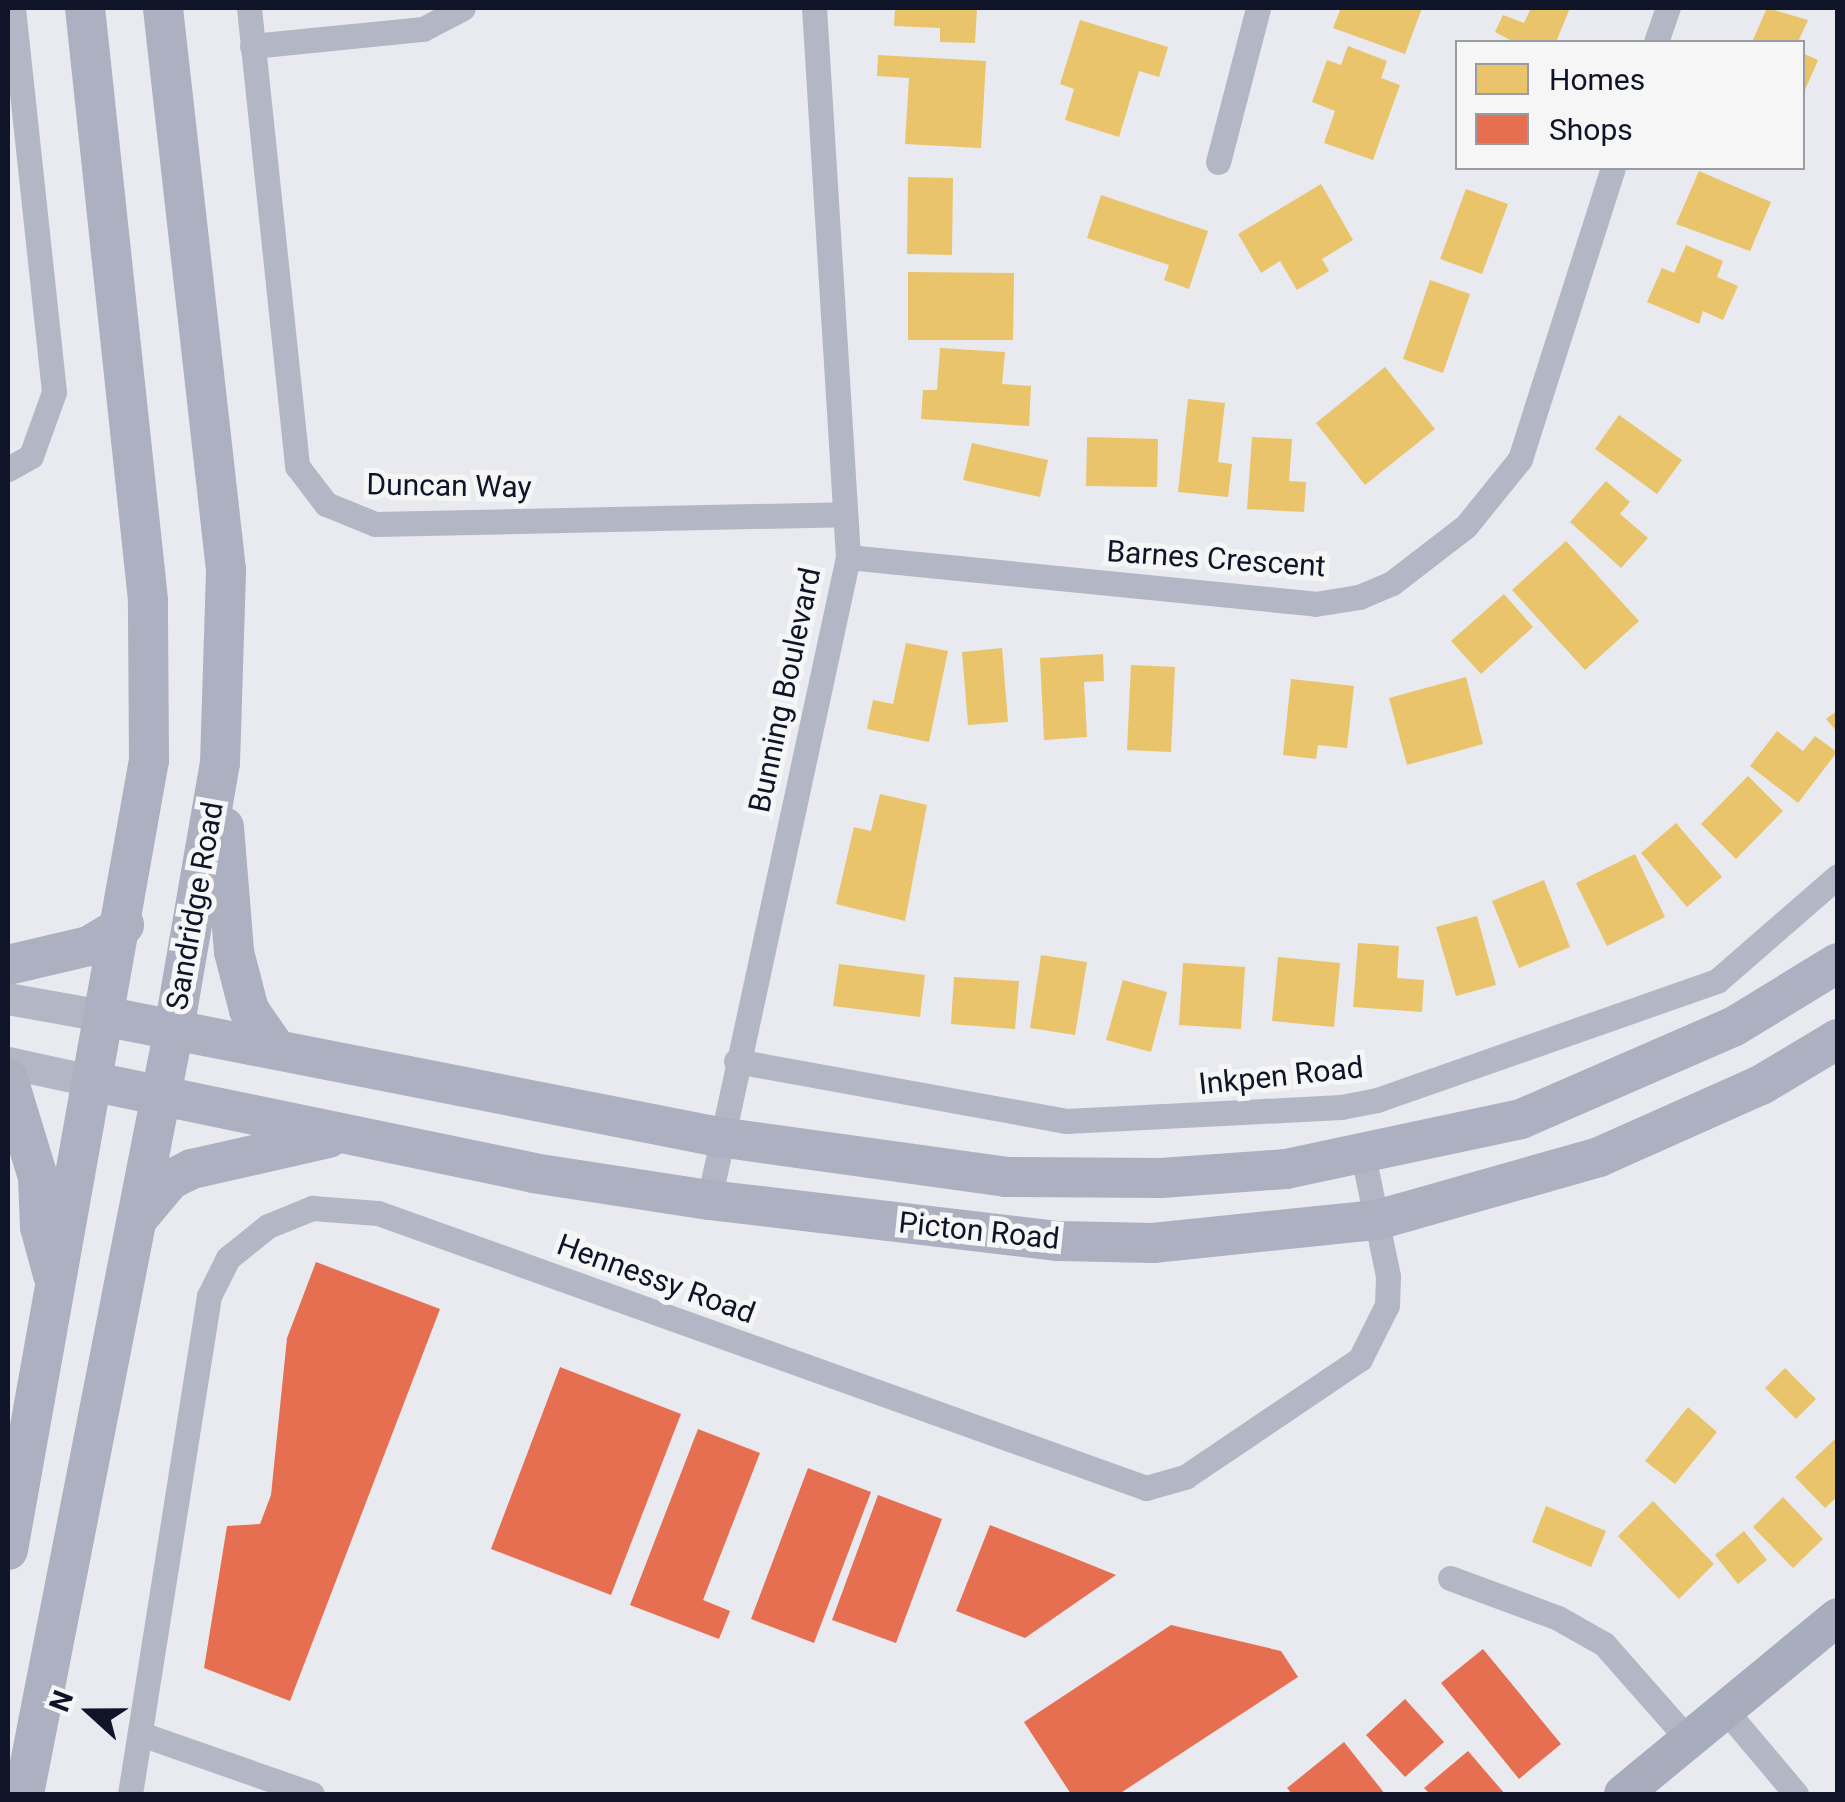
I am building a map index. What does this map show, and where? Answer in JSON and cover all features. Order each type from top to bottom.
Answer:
[{"type":"main road","points":[[8,1550],[145,809],[152,663],[85,8]]},
{"type":"main road","name":"Sandridge Road","points":[[24,1794],[162,1096],[220,763],[226,570],[163,8]]},
{"type":"main road","points":[[220,763],[234,952],[249,1010],[276,1050]]},
{"type":"main road","points":[[8,965],[88,946],[124,925]]},
{"type":"main road","name":"Picton Road","points":[[108,1017],[719,1138],[1006,1177],[1072,1180],[1286,1169],[1363,1156],[1521,1119],[1630,1075],[1733,1026],[1838,963]]},
{"type":"main road","name":"Picton Road","points":[[95,1082],[348,1134],[709,1200],[1072,1242],[1249,1237],[1377,1220],[1598,1157],[1761,1084],[1838,1039]]},
{"type":"main road","points":[[8,1078],[38,1176],[40,1227],[56,1289]]},
{"type":"main road","points":[[137,1220],[170,1180],[192,1169],[348,1134]]},
{"type":"main road","points":[[1622,1794],[1722,1706],[1838,1616]]},
{"type":"street","points":[[8,468],[30,456],[54,392],[13,8]]},
{"type":"street","name":"Duncan Way","points":[[249,8],[297,466],[326,504],[376,524],[844,514]]},
{"type":"street","points":[[252,46],[423,28],[463,8]]},
{"type":"street","name":"Bunning Boulevard","points":[[709,1200],[719,1138],[848,556],[814,8]]},
{"type":"street","points":[[1218,162],[1258,8]]},
{"type":"street","points":[[1657,40],[1668,8]]},
{"type":"street","name":"Barnes Crescent","points":[[848,556],[1315,604],[1360,597],[1392,583],[1466,526],[1520,459],[1613,170]]},
{"type":"street","name":"Inkpen Road","points":[[736,1061],[1066,1121],[1340,1107],[1377,1100],[1717,981],[1838,876]]},
{"type":"street","points":[[8,999],[108,1017]]},
{"type":"street","points":[[8,1063],[95,1082]]},
{"type":"street","name":"Hennessy Road","points":[[130,1794],[210,1296],[228,1258],[292,1214],[338,1206],[378,1213],[1146,1488],[1185,1477],[1360,1359],[1387,1305],[1377,1220],[1363,1156]]},
{"type":"street","points":[[1450,1578],[1558,1618],[1604,1644],[1686,1737]]},
{"type":"street","points":[[1722,1706],[1796,1794]]},
{"type":"street","points":[[141,1734],[312,1794]]},
{"type":"building: Homes","points":[[895,8],[977,8],[975,43],[940,42],[940,28],[894,26]]},
{"type":"building: Homes","points":[[1341,8],[1422,8],[1405,54],[1333,28]]},
{"type":"building: Homes","points":[[1531,8],[1570,8],[1557,40],[1510,40],[1495,32],[1503,15],[1524,23]]},
{"type":"building: Homes","points":[[1767,8],[1808,20],[1799,40],[1753,40]]},
{"type":"building: Homes","points":[[1080,20],[1168,47],[1159,77],[1139,71],[1119,137],[1065,120],[1074,89],[1060,84]]},
{"type":"building: Homes","points":[[1348,46],[1387,61],[1381,78],[1400,85],[1373,160],[1324,143],[1335,111],[1312,102],[1327,60],[1341,65]]},
{"type":"building: Homes","points":[[1805,54],[1818,60],[1805,90]]},
{"type":"building: Homes","points":[[878,55],[986,61],[981,148],[905,144],[909,78],[877,76]]},
{"type":"building: Homes","points":[[1699,171],[1771,202],[1750,251],[1676,224]]},
{"type":"building: Homes","points":[[908,177],[953,178],[952,255],[907,254]]},
{"type":"building: Homes","points":[[1321,184],[1353,240],[1322,259],[1329,271],[1297,290],[1280,261],[1261,273],[1238,234]]},
{"type":"building: Homes","points":[[1466,189],[1508,204],[1482,274],[1440,259]]},
{"type":"building: Homes","points":[[1101,195],[1208,231],[1189,289],[1164,280],[1169,265],[1087,238]]},
{"type":"building: Homes","points":[[1686,245],[1723,261],[1717,277],[1738,286],[1723,320],[1703,311],[1699,324],[1647,302],[1662,268],[1674,273]]},
{"type":"building: Homes","points":[[908,272],[1014,273],[1013,340],[908,340]]},
{"type":"building: Homes","points":[[1430,280],[1470,294],[1443,373],[1403,359]]},
{"type":"building: Homes","points":[[940,348],[1005,352],[1002,384],[1031,386],[1029,426],[921,419],[923,390],[937,390]]},
{"type":"building: Homes","points":[[1385,367],[1435,429],[1365,485],[1316,423]]},
{"type":"building: Homes","points":[[1188,399],[1225,403],[1218,462],[1232,464],[1228,497],[1178,492]]},
{"type":"building: Homes","points":[[1619,415],[1682,460],[1657,494],[1595,449]]},
{"type":"building: Homes","points":[[1087,437],[1158,439],[1157,487],[1086,486]]},
{"type":"building: Homes","points":[[1252,437],[1292,439],[1289,481],[1306,482],[1304,512],[1247,509]]},
{"type":"building: Homes","points":[[972,443],[1048,460],[1040,497],[963,480]]},
{"type":"building: Homes","points":[[1606,481],[1630,502],[1620,514],[1648,538],[1621,568],[1570,522]]},
{"type":"building: Homes","points":[[1566,541],[1639,621],[1585,670],[1512,590]]},
{"type":"building: Homes","points":[[1504,594],[1533,627],[1481,674],[1451,641]]},
{"type":"building: Homes","points":[[906,643],[948,651],[929,742],[867,729],[873,700],[893,704]]},
{"type":"building: Homes","points":[[1002,648],[1008,722],[968,725],[962,652]]},
{"type":"building: Homes","points":[[1103,654],[1104,681],[1084,682],[1087,737],[1044,740],[1040,658]]},
{"type":"building: Homes","points":[[1131,665],[1175,667],[1171,752],[1127,750]]},
{"type":"building: Homes","points":[[1466,677],[1483,744],[1407,765],[1389,698]]},
{"type":"building: Homes","points":[[1291,679],[1354,686],[1347,748],[1318,745],[1316,759],[1283,755]]},
{"type":"building: Homes","points":[[1838,710],[1838,733],[1826,719]]},
{"type":"building: Homes","points":[[1777,731],[1803,751],[1815,736],[1837,752],[1798,803],[1750,766]]},
{"type":"building: Homes","points":[[1748,776],[1783,811],[1736,859],[1701,824]]},
{"type":"building: Homes","points":[[880,794],[927,805],[905,921],[836,904],[854,827],[871,831]]},
{"type":"building: Homes","points":[[1676,823],[1722,877],[1687,907],[1641,853]]},
{"type":"building: Homes","points":[[1635,854],[1665,917],[1607,946],[1576,883]]},
{"type":"building: Homes","points":[[1544,880],[1570,947],[1519,968],[1492,901]]},
{"type":"building: Homes","points":[[1477,916],[1496,985],[1456,996],[1436,927]]},
{"type":"building: Homes","points":[[1358,943],[1399,946],[1397,978],[1424,980],[1422,1012],[1353,1007]]},
{"type":"building: Homes","points":[[1041,955],[1087,962],[1075,1035],[1030,1028]]},
{"type":"building: Homes","points":[[1278,957],[1340,963],[1334,1027],[1272,1021]]},
{"type":"building: Homes","points":[[1183,963],[1245,967],[1241,1029],[1179,1025]]},
{"type":"building: Homes","points":[[839,964],[925,975],[920,1017],[833,1006]]},
{"type":"building: Homes","points":[[954,977],[1019,981],[1015,1029],[951,1024]]},
{"type":"building: Homes","points":[[1123,980],[1167,992],[1151,1052],[1106,1040]]},
{"type":"building: Homes","points":[[1785,1368],[1816,1399],[1796,1419],[1765,1388]]},
{"type":"building: Homes","points":[[1688,1407],[1717,1432],[1675,1484],[1645,1461]]},
{"type":"building: Homes","points":[[1838,1436],[1838,1496],[1825,1508],[1795,1477]]},
{"type":"building: Homes","points":[[1783,1497],[1823,1539],[1793,1568],[1753,1527]]},
{"type":"building: Homes","points":[[1653,1501],[1714,1564],[1679,1599],[1618,1536]]},
{"type":"building: Homes","points":[[1546,1506],[1606,1531],[1591,1567],[1532,1542]]},
{"type":"building: Homes","points":[[1744,1531],[1767,1560],[1738,1584],[1715,1555]]},
{"type":"building: Shops","points":[[316,1262],[440,1309],[290,1701],[204,1668],[227,1526],[260,1524],[271,1495],[287,1338]]},
{"type":"building: Shops","points":[[560,1367],[681,1414],[611,1595],[491,1549]]},
{"type":"building: Shops","points":[[698,1429],[760,1453],[703,1600],[730,1611],[719,1639],[630,1605]]},
{"type":"building: Shops","points":[[808,1468],[871,1492],[814,1643],[751,1619]]},
{"type":"building: Shops","points":[[878,1495],[942,1519],[896,1643],[832,1620]]},
{"type":"building: Shops","points":[[990,1525],[1116,1575],[1025,1638],[956,1611]]},
{"type":"building: Shops","points":[[1171,1625],[1281,1651],[1298,1677],[1119,1794],[1071,1794],[1024,1722]]},
{"type":"building: Shops","points":[[1483,1649],[1561,1744],[1519,1779],[1441,1683]]},
{"type":"building: Shops","points":[[1405,1699],[1444,1742],[1405,1777],[1366,1735]]},
{"type":"building: Shops","points":[[1344,1742],[1385,1794],[1292,1794],[1287,1788]]},
{"type":"building: Shops","points":[[1468,1751],[1505,1794],[1430,1794],[1424,1788]]}]
